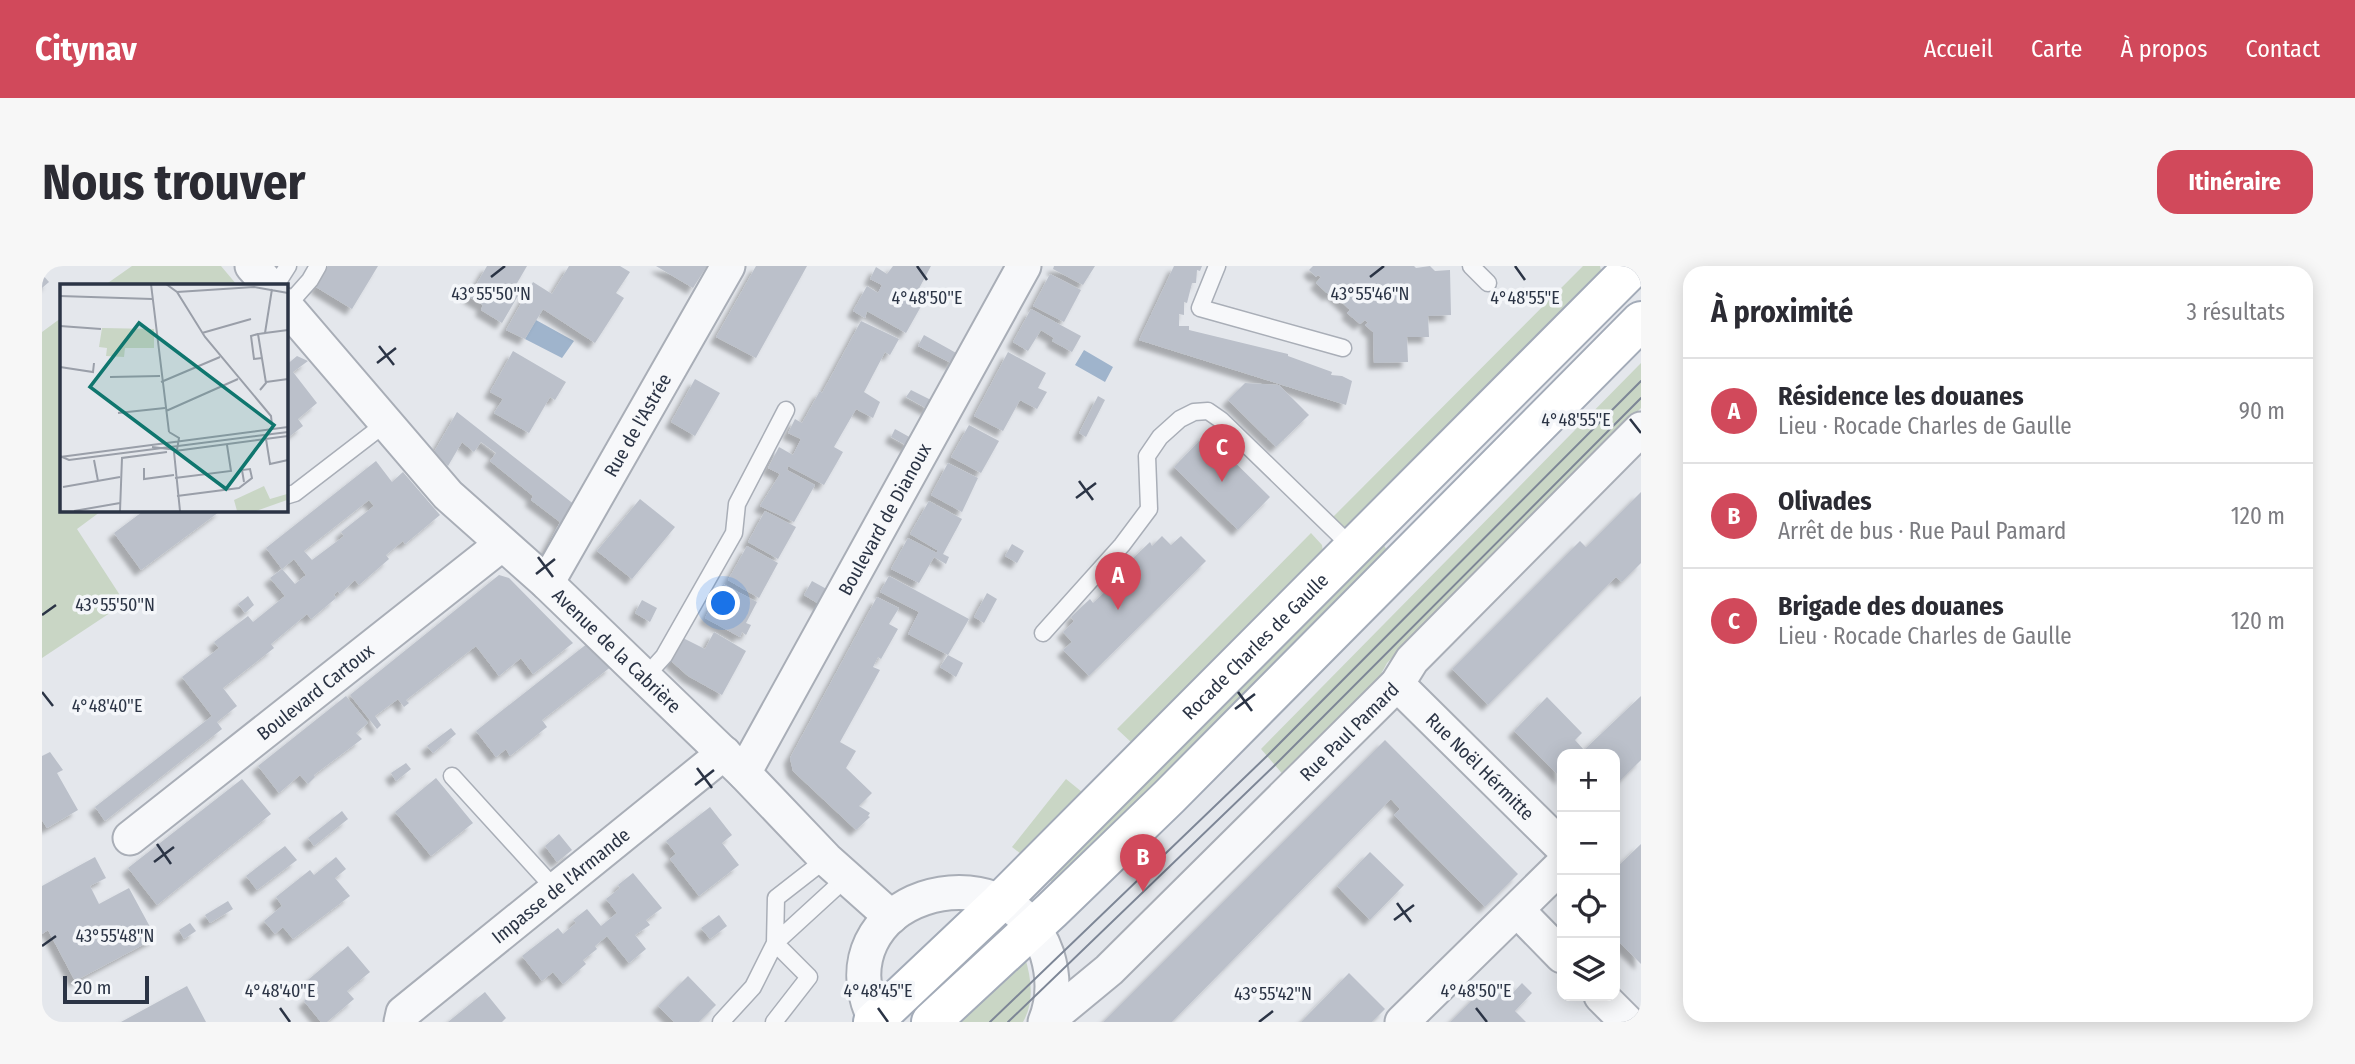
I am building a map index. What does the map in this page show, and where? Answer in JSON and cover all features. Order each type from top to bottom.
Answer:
[{"type":"main road","name":"Rocade Charles de Gaulle","points":[[875,1021],[1000,902],[1353,548],[1624,269]]},
{"type":"main road","points":[[931,1022],[1169,797],[1641,321]]},
{"type":"street","name":"Avenue de la Cabrière","points":[[252,266],[269,284]]},
{"type":"street","name":"Rue de l'Astrée","points":[[547,583],[728,266]]},
{"type":"street","name":"Boulevard de Dianoux","points":[[734,763],[1024,266]]},
{"type":"street","name":"Avenue de la Cabrière","points":[[287,305],[447,495],[547,583],[734,763],[858,888]]},
{"type":"street","name":"Rue Paul Pamard","points":[[1046,1022],[1109,970],[1397,684],[1412,660],[1641,429]]},
{"type":"street","name":"Boulevard Cartoux","points":[[130,838],[502,544]]},
{"type":"street","name":"Rue Noël Hérmitte","points":[[1397,684],[1557,842]]},
{"type":"street","name":"Impasse de l'Armande","points":[[401,1022],[403,1013],[555,890],[734,763]]},
{"type":"street","points":[[1402,1022],[1557,870]]},
{"type":"street","points":[[858,888],[912,902],[936,893],[958,891],[1000,902],[1018,913],[1033,928],[1044,945],[1052,979],[1051,1002],[1046,1022]]},
{"type":"street","points":[[858,888],[875,935],[866,957],[863,977],[867,1003],[875,1021]]},
{"type":"street","points":[[1517,910],[1557,951]]},
{"type":"street","points":[[1606,1001],[1627,1022]]},
{"type":"lane","points":[[282,284],[288,266]]},
{"type":"lane","points":[[287,291],[310,280],[318,266]]},
{"type":"lane","points":[[1217,266],[1200,308],[1343,348]]},
{"type":"lane","points":[[1471,266],[1488,283]]},
{"type":"lane","points":[[645,677],[664,656],[734,533],[737,504],[786,410]]},
{"type":"lane","points":[[1043,632],[1122,545],[1149,509],[1147,456],[1160,437],[1180,419],[1194,412],[1208,411],[1221,419],[1353,548]]},
{"type":"lane","points":[[287,495],[295,493],[386,423]]},
{"type":"lane","points":[[452,776],[555,890]]},
{"type":"lane","points":[[721,1022],[753,987],[775,943],[776,898],[858,888]]},
{"type":"lane","points":[[775,943],[858,888]]},
{"type":"lane","points":[[774,1022],[809,977],[775,943]]},
{"type":"green space","points":[[132,266],[221,266],[236,284],[106,284]]},
{"type":"green space","points":[[1583,266],[1600,266],[1602,274],[1348,531],[1333,517]]},
{"type":"green space","points":[[60,319],[60,511],[101,511],[77,529],[125,603],[42,658],[42,332]]},
{"type":"green space","points":[[1641,363],[1641,408],[1387,663],[1373,689],[1286,778],[1261,749]]},
{"type":"green space","points":[[1311,533],[1322,545],[1323,553],[1132,743],[1117,729]]},
{"type":"green space","points":[[1382,542],[1389,554],[1057,887],[1046,877]]},
{"type":"green space","points":[[1066,779],[1082,792],[1021,854],[1012,847]]},
{"type":"green space","points":[[1025,957],[1031,990],[1023,1022],[957,1022]]},
{"type":"water","points":[[536,320],[574,341],[562,358],[525,339]]},
{"type":"water","points":[[1084,350],[1113,367],[1105,382],[1075,365]]},
{"type":"building","points":[[328,266],[378,266],[352,309],[316,287]]},
{"type":"building","points":[[487,266],[527,266],[513,290],[519,294],[502,323],[481,310],[483,305],[469,297]]},
{"type":"building","points":[[569,266],[620,266],[630,272],[616,293],[624,298],[595,343],[543,309],[525,339],[506,330],[533,282],[552,294]]},
{"type":"building","points":[[656,266],[707,266],[693,288]]},
{"type":"building","points":[[756,266],[807,266],[756,358],[716,337]]},
{"type":"building","points":[[893,266],[931,266],[915,296],[924,301],[906,333],[867,311],[865,318],[853,311],[867,286],[878,293],[882,285],[870,279],[876,267],[887,274]]},
{"type":"building","points":[[1054,266],[1095,266],[1083,285],[1053,269]]},
{"type":"building","points":[[1174,266],[1202,266],[1200,271],[1197,270],[1196,283],[1192,283],[1187,303],[1184,302],[1184,315],[1179,314],[1179,326],[1189,326],[1189,330],[1288,354],[1332,372],[1331,375],[1342,376],[1352,381],[1346,405],[1139,340]]},
{"type":"building","points":[[1313,266],[1430,266],[1435,271],[1450,270],[1451,315],[1428,316],[1429,337],[1407,337],[1408,362],[1374,363],[1373,332],[1365,325],[1368,323],[1365,320],[1360,324],[1347,313],[1350,310],[1332,293],[1329,295],[1316,283],[1321,277],[1316,277],[1309,270]]},
{"type":"building","points":[[42,274],[49,282],[42,288]]},
{"type":"building","points":[[1050,274],[1081,290],[1064,322],[1033,306]]},
{"type":"building","points":[[1031,309],[1081,336],[1072,352],[1052,341],[1054,338],[1041,330],[1028,351],[1013,342]]},
{"type":"building","points":[[861,321],[899,339],[890,355],[885,352],[864,392],[880,402],[873,418],[856,409],[834,447],[843,452],[824,485],[788,466],[787,470],[815,485],[794,522],[760,506],[780,474],[768,468],[779,447],[793,455],[801,439],[788,433],[795,419],[802,423],[820,391],[822,393]]},
{"type":"building","points":[[924,335],[958,354],[953,364],[918,346]]},
{"type":"building","points":[[513,351],[566,382],[555,400],[550,397],[529,433],[494,413],[503,399],[490,392]]},
{"type":"building","points":[[1008,352],[1046,373],[1038,388],[1047,392],[1037,409],[1020,400],[1003,431],[974,416]]},
{"type":"building","points":[[297,356],[308,361],[293,372],[317,403],[298,419],[303,426],[287,438],[287,364]]},
{"type":"building","points":[[695,379],[720,393],[695,436],[671,422]]},
{"type":"building","points":[[1245,383],[1279,385],[1309,415],[1276,447],[1228,400]]},
{"type":"building","points":[[911,390],[933,401],[929,410],[906,397]]},
{"type":"building","points":[[1098,396],[1105,400],[1086,437],[1079,433]]},
{"type":"building","points":[[457,412],[580,509],[552,558],[545,551],[560,522],[531,500],[533,496],[490,461],[496,453],[481,442],[474,452],[462,442],[448,466],[434,452]]},
{"type":"building","points":[[969,425],[999,441],[981,473],[951,457]]},
{"type":"building","points":[[895,429],[913,439],[909,447],[891,437]]},
{"type":"building","points":[[1206,434],[1270,497],[1238,530],[1174,467]]},
{"type":"building","points":[[376,461],[392,482],[403,472],[440,515],[405,544],[403,541],[386,555],[389,559],[359,585],[355,580],[340,594],[338,591],[334,595],[336,598],[311,619],[307,614],[271,644],[274,648],[223,688],[237,706],[217,722],[222,729],[105,821],[95,807],[212,716],[182,677],[219,648],[214,642],[248,616],[253,622],[285,596],[270,578],[282,569],[266,548]],"holes":[[[369,500],[374,506],[341,532],[344,536],[312,560],[304,551]],[[294,559],[306,575],[295,584],[282,569]]]},
{"type":"building","points":[[948,463],[978,478],[962,512],[931,495]]},
{"type":"building","points":[[1641,492],[1641,563],[1622,582],[1616,577],[1488,705],[1452,669],[1580,541],[1586,547]]},
{"type":"building","points":[[640,499],[675,527],[632,579],[597,551]]},
{"type":"building","points":[[929,501],[962,519],[943,554],[949,557],[946,564],[934,557],[919,583],[891,569],[908,538],[937,553],[937,550],[910,534]]},
{"type":"building","points":[[143,511],[220,511],[141,570],[114,533]]},
{"type":"building","points":[[765,511],[796,527],[778,559],[748,542]]},
{"type":"building","points":[[1162,536],[1171,545],[1181,536],[1206,561],[1089,676],[1063,650],[1072,642],[1063,632],[1074,621],[1071,617],[1090,599],[1093,603],[1132,566],[1129,562],[1150,542],[1152,546]]},
{"type":"building","points":[[1012,544],[1024,551],[1017,563],[1005,556]]},
{"type":"building","points":[[747,546],[778,563],[759,598],[728,580]]},
{"type":"building","points":[[499,575],[509,578],[573,643],[533,674],[521,658],[499,676],[476,646],[406,700],[409,703],[404,707],[398,699],[375,716],[381,725],[377,729],[350,695]]},
{"type":"building","points":[[889,576],[969,619],[948,655],[908,634],[919,612],[880,592]]},
{"type":"building","points":[[812,581],[832,592],[824,607],[804,595]]},
{"type":"building","points":[[723,584],[757,602],[746,623],[751,625],[746,635],[742,632],[740,637],[705,618]]},
{"type":"building","points":[[987,593],[997,599],[984,623],[974,617]]},
{"type":"building","points":[[248,596],[254,605],[245,613],[238,604]]},
{"type":"building","points":[[877,597],[899,608],[889,624],[898,629],[881,659],[878,657],[873,667],[880,670],[840,742],[856,751],[846,768],[872,793],[859,806],[870,813],[870,817],[856,830],[793,771],[790,758]]},
{"type":"building","points":[[642,600],[657,608],[650,622],[635,613]]},
{"type":"building","points":[[714,632],[746,651],[722,695],[688,676],[670,660],[683,638],[705,649]]},
{"type":"building","points":[[588,643],[612,666],[542,720],[547,727],[510,756],[506,749],[496,757],[476,731]]},
{"type":"building","points":[[948,655],[963,663],[956,677],[940,667]]},
{"type":"building","points":[[346,696],[368,723],[356,733],[362,739],[314,775],[308,784],[300,775],[279,793],[258,766]]},
{"type":"building","points":[[1641,696],[1641,760],[1620,781],[1620,749],[1585,749]]},
{"type":"building","points":[[1547,697],[1582,733],[1575,740],[1583,749],[1557,749],[1557,774],[1514,731]]},
{"type":"building","points":[[451,728],[456,734],[433,753],[427,746]]},
{"type":"building","points":[[1385,740],[1518,874],[1485,907],[1394,815],[1400,809],[1391,799],[1172,1022],[1103,1022]]},
{"type":"building","points":[[50,752],[63,770],[57,773],[78,810],[47,828],[42,820],[42,756]]},
{"type":"building","points":[[406,763],[411,769],[396,781],[391,773]]},
{"type":"building","points":[[436,778],[473,823],[431,856],[395,812]]},
{"type":"building","points":[[242,779],[271,814],[157,905],[128,868]]},
{"type":"building","points":[[710,807],[732,835],[722,843],[739,865],[699,896],[670,859],[676,854],[666,841]]},
{"type":"building","points":[[342,811],[348,819],[314,846],[308,838]]},
{"type":"building","points":[[559,834],[572,850],[557,862],[545,846]]},
{"type":"building","points":[[1641,844],[1641,964],[1620,943],[1620,864]]},
{"type":"building","points":[[285,846],[297,860],[257,890],[246,876]]},
{"type":"building","points":[[1370,852],[1404,885],[1370,920],[1337,886]]},
{"type":"building","points":[[95,857],[106,878],[90,886],[99,904],[129,888],[156,938],[75,981],[48,930],[42,934],[42,886]]},
{"type":"building","points":[[336,857],[346,869],[335,878],[350,896],[293,939],[283,927],[275,934],[264,921],[282,906],[276,897],[310,870],[314,875]]},
{"type":"building","points":[[633,873],[662,908],[646,920],[650,925],[635,935],[646,949],[629,963],[607,936],[595,946],[597,949],[583,960],[586,964],[563,984],[553,972],[542,981],[522,956],[558,928],[563,934],[576,923],[573,920],[587,909],[601,926],[617,913],[606,899]]},
{"type":"building","points":[[228,901],[233,909],[210,923],[205,915]]},
{"type":"building","points":[[719,915],[727,926],[710,939],[701,928]]},
{"type":"building","points":[[190,923],[196,931],[184,939],[179,930]]},
{"type":"building","points":[[348,946],[370,972],[347,991],[354,999],[327,1022],[321,1022],[304,1001],[317,990],[308,980]]},
{"type":"building","points":[[1349,973],[1385,1009],[1372,1022],[1301,1022]]},
{"type":"building","points":[[688,976],[716,1005],[699,1022],[674,1022],[658,1006]]},
{"type":"building","points":[[1489,983],[1506,1000],[1522,983],[1532,993],[1515,1011],[1526,1022],[1450,1022]]},
{"type":"building","points":[[187,986],[206,1022],[121,1022]]},
{"type":"building","points":[[485,992],[506,1018],[502,1022],[448,1022]]},
{"type":"tram line","points":[[990,1022],[1267,756],[1641,381]]},
{"type":"tram line","points":[[1008,1022],[1274,766],[1641,398]]},
{"type":"place","name":"Brigade des douanes","points":[[1222,482]]},
{"type":"place","name":"Résidence les douanes","points":[[1118,610]]},
{"type":"place","name":"Olivades","points":[[1143,892]]}]
